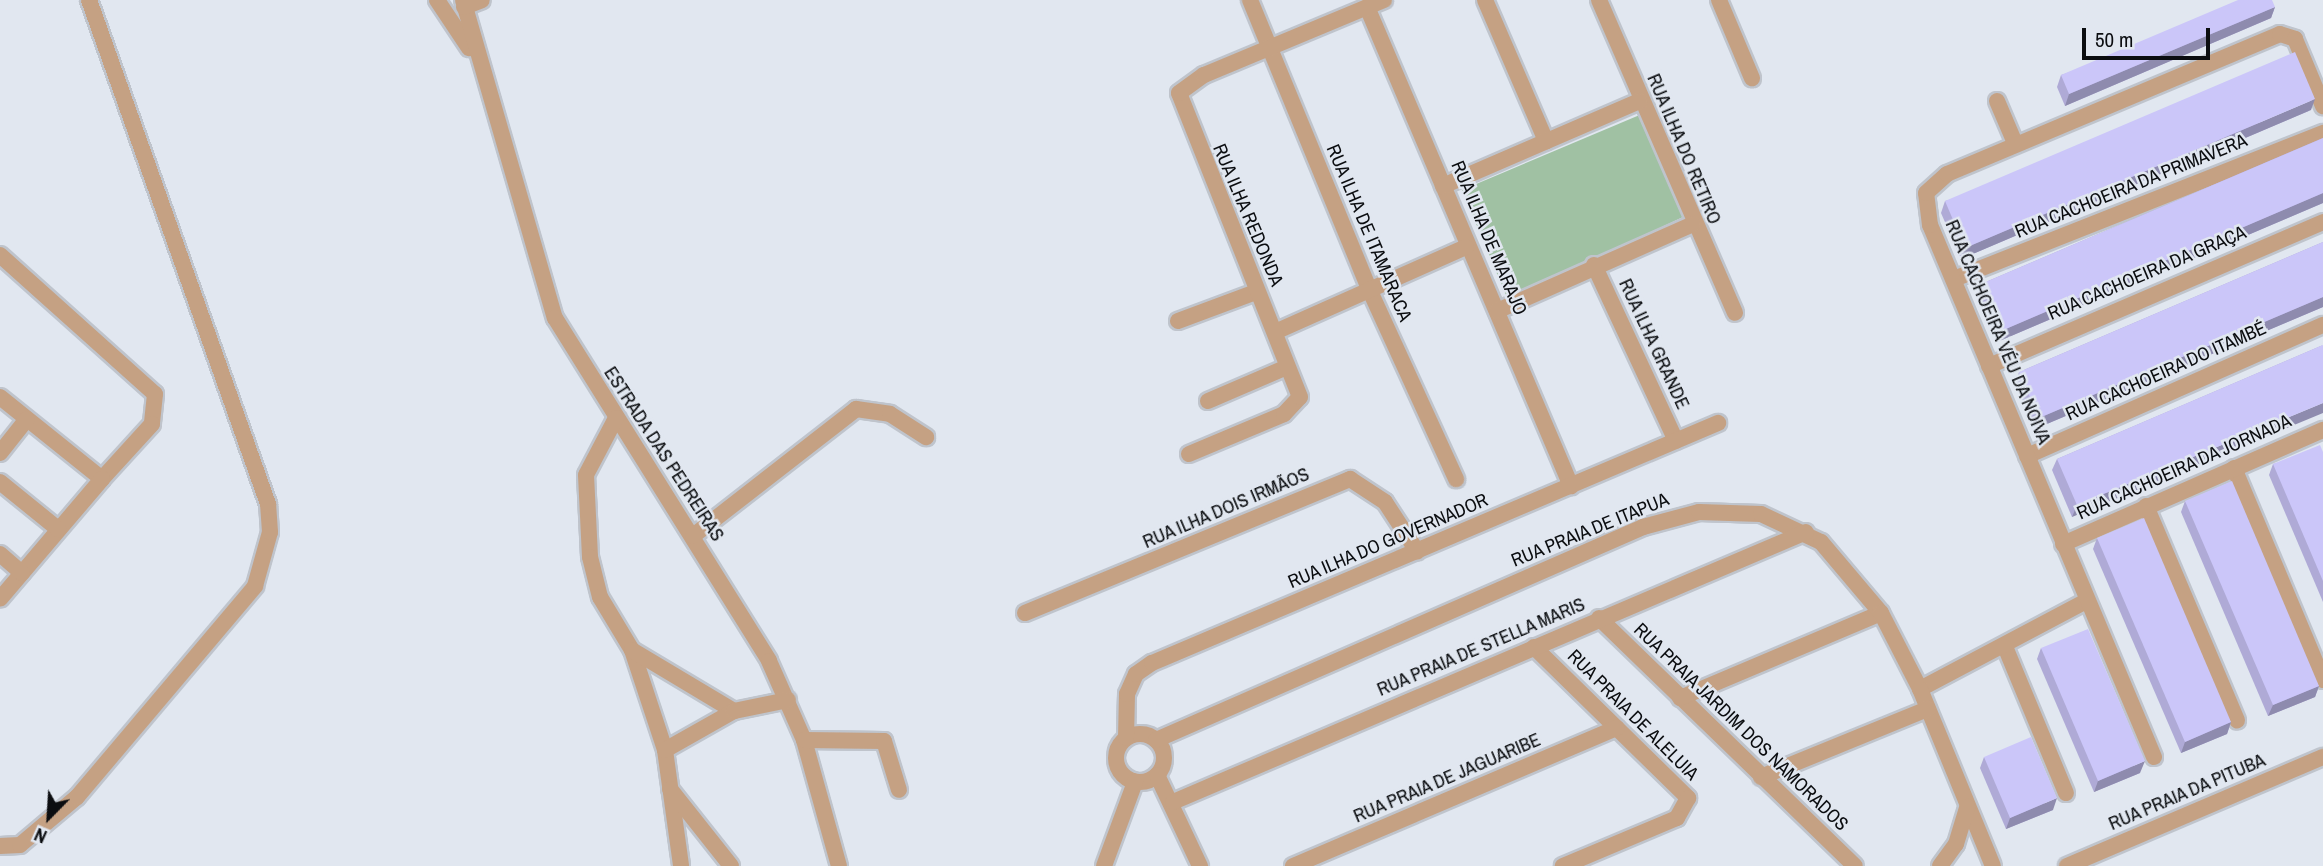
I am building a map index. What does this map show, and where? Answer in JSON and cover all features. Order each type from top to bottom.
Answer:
[{"type":"street","points":[[0,846],[20,845],[78,797],[255,586],[270,532],[268,504],[89,0]]},
{"type":"street","name":"ESTRADA DAS PEDREIRAS","points":[[438,0],[474,56]]},
{"type":"street","points":[[463,4],[482,0]]},
{"type":"street","name":"RUA ILHA DE ITAMARACA","points":[[1250,0],[1370,291],[1456,479]]},
{"type":"street","points":[[1268,47],[1384,0]]},
{"type":"street","points":[[1485,0],[1546,141]]},
{"type":"street","name":"RUA ILHA DO RETIRO","points":[[1599,0],[1639,101],[1735,313]]},
{"type":"street","points":[[1718,0],[1752,78]]},
{"type":"street","name":"ESTRADA DAS PEDREIRAS","points":[[463,4],[474,56],[544,291],[616,418],[693,536],[788,700],[804,740],[839,866]]},
{"type":"street","name":"RUA ILHA DE MARAJO","points":[[1367,7],[1466,247],[1497,311],[1571,486]]},
{"type":"street","name":"RUA CACHOEIRA VÉU DA NOIVA","points":[[2154,758],[2084,603],[2063,544],[1926,213],[1926,194],[1947,173],[2280,34],[2295,39],[2323,106]]},
{"type":"street","name":"RUA ILHA REDONDA","points":[[1189,454],[1292,409],[1300,397],[1183,113],[1179,93],[1187,83],[1268,47]]},
{"type":"street","points":[[1443,186],[1639,101]]},
{"type":"street","points":[[1997,101],[2015,143]]},
{"type":"street","name":"RUA CACHOEIRA DA PRIMAVERA","points":[[1954,279],[2323,133]]},
{"type":"street","name":"RUA CACHOEIRA DA GRAÇA","points":[[1989,366],[2323,222]]},
{"type":"street","points":[[1497,311],[1594,265],[1693,224]]},
{"type":"street","points":[[1275,332],[1466,247]]},
{"type":"street","points":[[0,255],[155,394],[152,424],[58,529],[0,600]]},
{"type":"street","name":"RUA ILHA GRANDE","points":[[1594,265],[1676,441]]},
{"type":"street","points":[[1178,321],[1256,292]]},
{"type":"street","name":"RUA CACHOEIRA DO ITAMBÉ","points":[[2027,456],[2323,325]]},
{"type":"street","points":[[1208,401],[1287,367]]},
{"type":"street","points":[[0,397],[102,479]]},
{"type":"street","points":[[693,536],[856,409],[890,414],[926,437]]},
{"type":"street","points":[[616,418],[586,475],[590,545],[600,597],[632,650],[665,750],[681,866]]},
{"type":"street","points":[[0,453],[27,419]]},
{"type":"street","name":"RUA ILHA DO GOVERNADOR","points":[[1126,738],[1127,694],[1143,668],[1718,423]]},
{"type":"street","name":"RUA CACHOEIRA DA JORNADA","points":[[2063,544],[2323,431]]},
{"type":"street","points":[[2234,468],[2323,680]]},
{"type":"street","name":"RUA ILHA DOIS IRMÃOS","points":[[1025,613],[1350,480],[1385,502],[1417,551]]},
{"type":"street","points":[[0,482],[58,529]]},
{"type":"street","points":[[2146,506],[2237,720]]},
{"type":"street","name":"RUA PRAIA DE ITAPUA","points":[[1156,740],[1680,515],[1761,514],[1806,532],[1838,558],[1881,613],[1920,689],[1993,866]]},
{"type":"street","name":"RUA PRAIA DE STELLA MARIS","points":[[1173,802],[1599,618],[1806,532]]},
{"type":"street","points":[[0,554],[22,573]]},
{"type":"street","points":[[1920,689],[2006,649],[2084,603]]},
{"type":"street","points":[[1680,698],[1881,613]]},
{"type":"street","name":"RUA PRAIA JARDIM DOS NAMORADOS","points":[[1599,618],[1855,866]]},
{"type":"street","name":"RUA PRAIA DE ALELUIA","points":[[1534,647],[1687,794],[1688,807],[1563,866]]},
{"type":"street","points":[[2006,649],[2066,793]]},
{"type":"street","points":[[632,650],[734,711]]},
{"type":"street","points":[[665,750],[734,711],[788,700]]},
{"type":"street","points":[[1761,777],[1928,709]]},
{"type":"street","name":"RUA PRAIA DE JAGUARIBE","points":[[1293,866],[1618,728]]},
{"type":"street","points":[[1126,738],[1156,740],[1164,761],[1157,775],[1135,782],[1117,766],[1117,750],[1126,738]]},
{"type":"street","points":[[804,740],[884,741],[899,790]]},
{"type":"street","name":"RUA PRAIA DA PITUBA","points":[[2067,866],[2323,757]]},
{"type":"street","points":[[1157,775],[1173,802],[1200,866]]},
{"type":"street","points":[[1104,866],[1135,782]]},
{"type":"street","points":[[670,789],[731,866]]},
{"type":"street","points":[[1940,866],[1954,847],[1967,807]]},
{"type":"street","points":[[1954,847],[1962,866]]},
{"type":"green space","points":[[1642,114],[1683,217],[1508,300],[1462,190]]},
{"type":"building","points":[[2238,0],[2272,0],[2275,7],[2069,94],[2061,75]]},
{"type":"building","points":[[2295,52],[2315,99],[1965,248],[1945,201]]},
{"type":"building","points":[[2323,138],[2323,193],[2001,331],[1981,284]]},
{"type":"building","points":[[2323,242],[2323,297],[2039,418],[2019,372]]},
{"type":"building","points":[[2323,345],[2323,403],[2077,505],[2057,459]]},
{"type":"building","points":[[2320,445],[2323,452],[2323,581],[2273,464]]},
{"type":"building","points":[[2232,481],[2319,686],[2273,705],[2185,501]]},
{"type":"building","points":[[2144,518],[2231,722],[2185,742],[2097,538]]},
{"type":"building","points":[[2088,629],[2145,761],[2098,781],[2041,648]]},
{"type":"building","points":[[2031,737],[2057,798],[2010,818],[1984,757]]}]
